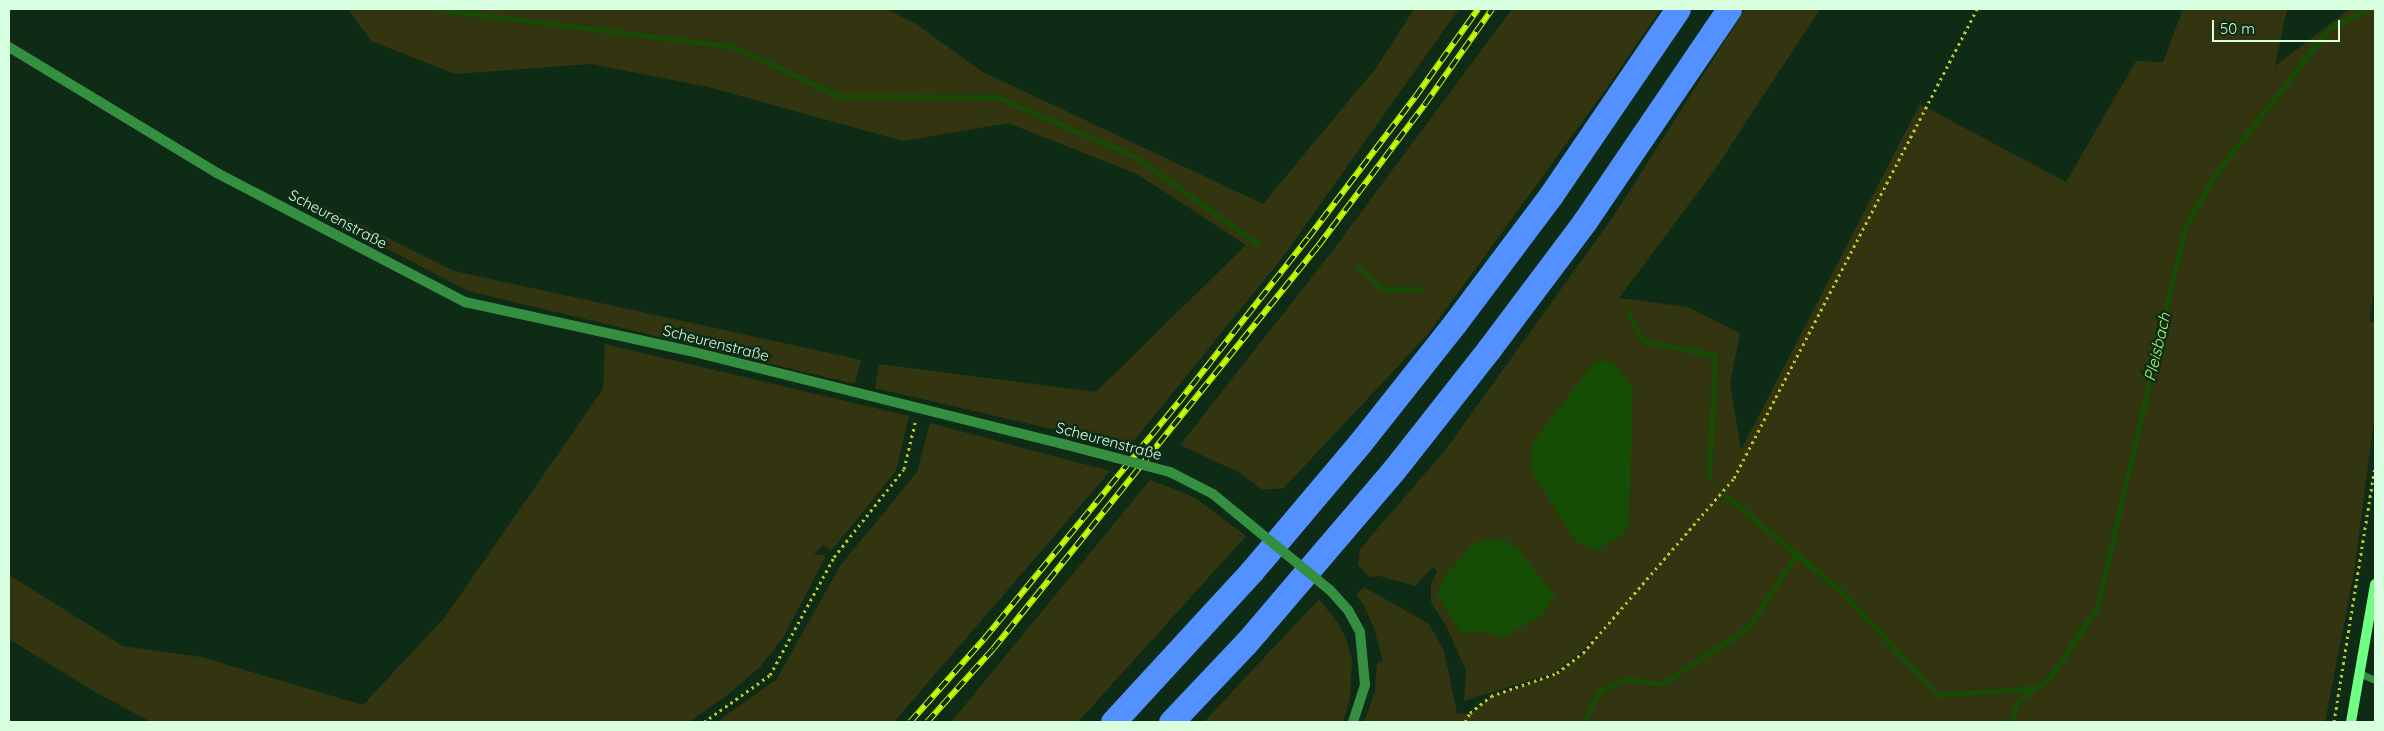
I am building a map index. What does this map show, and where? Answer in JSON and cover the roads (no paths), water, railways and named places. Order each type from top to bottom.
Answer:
[{"type":"highway","points":[[1113,722],[1251,572],[1360,443],[1456,323],[1551,195],[1678,9]]},
{"type":"highway","points":[[1171,722],[1246,643],[1311,567],[1393,471],[1483,357],[1585,221],[1729,9]]},
{"type":"main road","points":[[2351,722],[2375,584]]},
{"type":"street","name":"Scheurenstraße","points":[[9,47],[217,173],[465,302],[690,351],[1067,445],[1170,472],[1214,494],[1330,590],[1348,610],[1360,632],[1365,685],[1353,722]]},
{"type":"lane","points":[[2359,674],[2375,680]]},
{"type":"waterway","points":[[435,9],[734,47],[839,96],[997,97],[1134,156],[1258,244]]},
{"type":"waterway","name":"Pleisbach","points":[[2012,722],[2016,703],[2050,677],[2097,608],[2185,227],[2215,174],[2330,28],[2368,9]]},
{"type":"waterway","points":[[1358,266],[1383,289],[1420,289]]},
{"type":"waterway","points":[[1628,313],[1643,341],[1715,355],[1709,477]]},
{"type":"waterway","points":[[1725,495],[1841,591],[1938,695],[2034,688]]},
{"type":"waterway","points":[[1583,722],[1601,690],[1626,679],[1661,684],[1748,628],[1796,554]]},
{"type":"railway","points":[[910,722],[984,639],[1178,403],[1308,238],[1415,97],[1478,9]]},
{"type":"railway","points":[[927,722],[993,649],[1318,246],[1425,104],[1492,9]]}]
